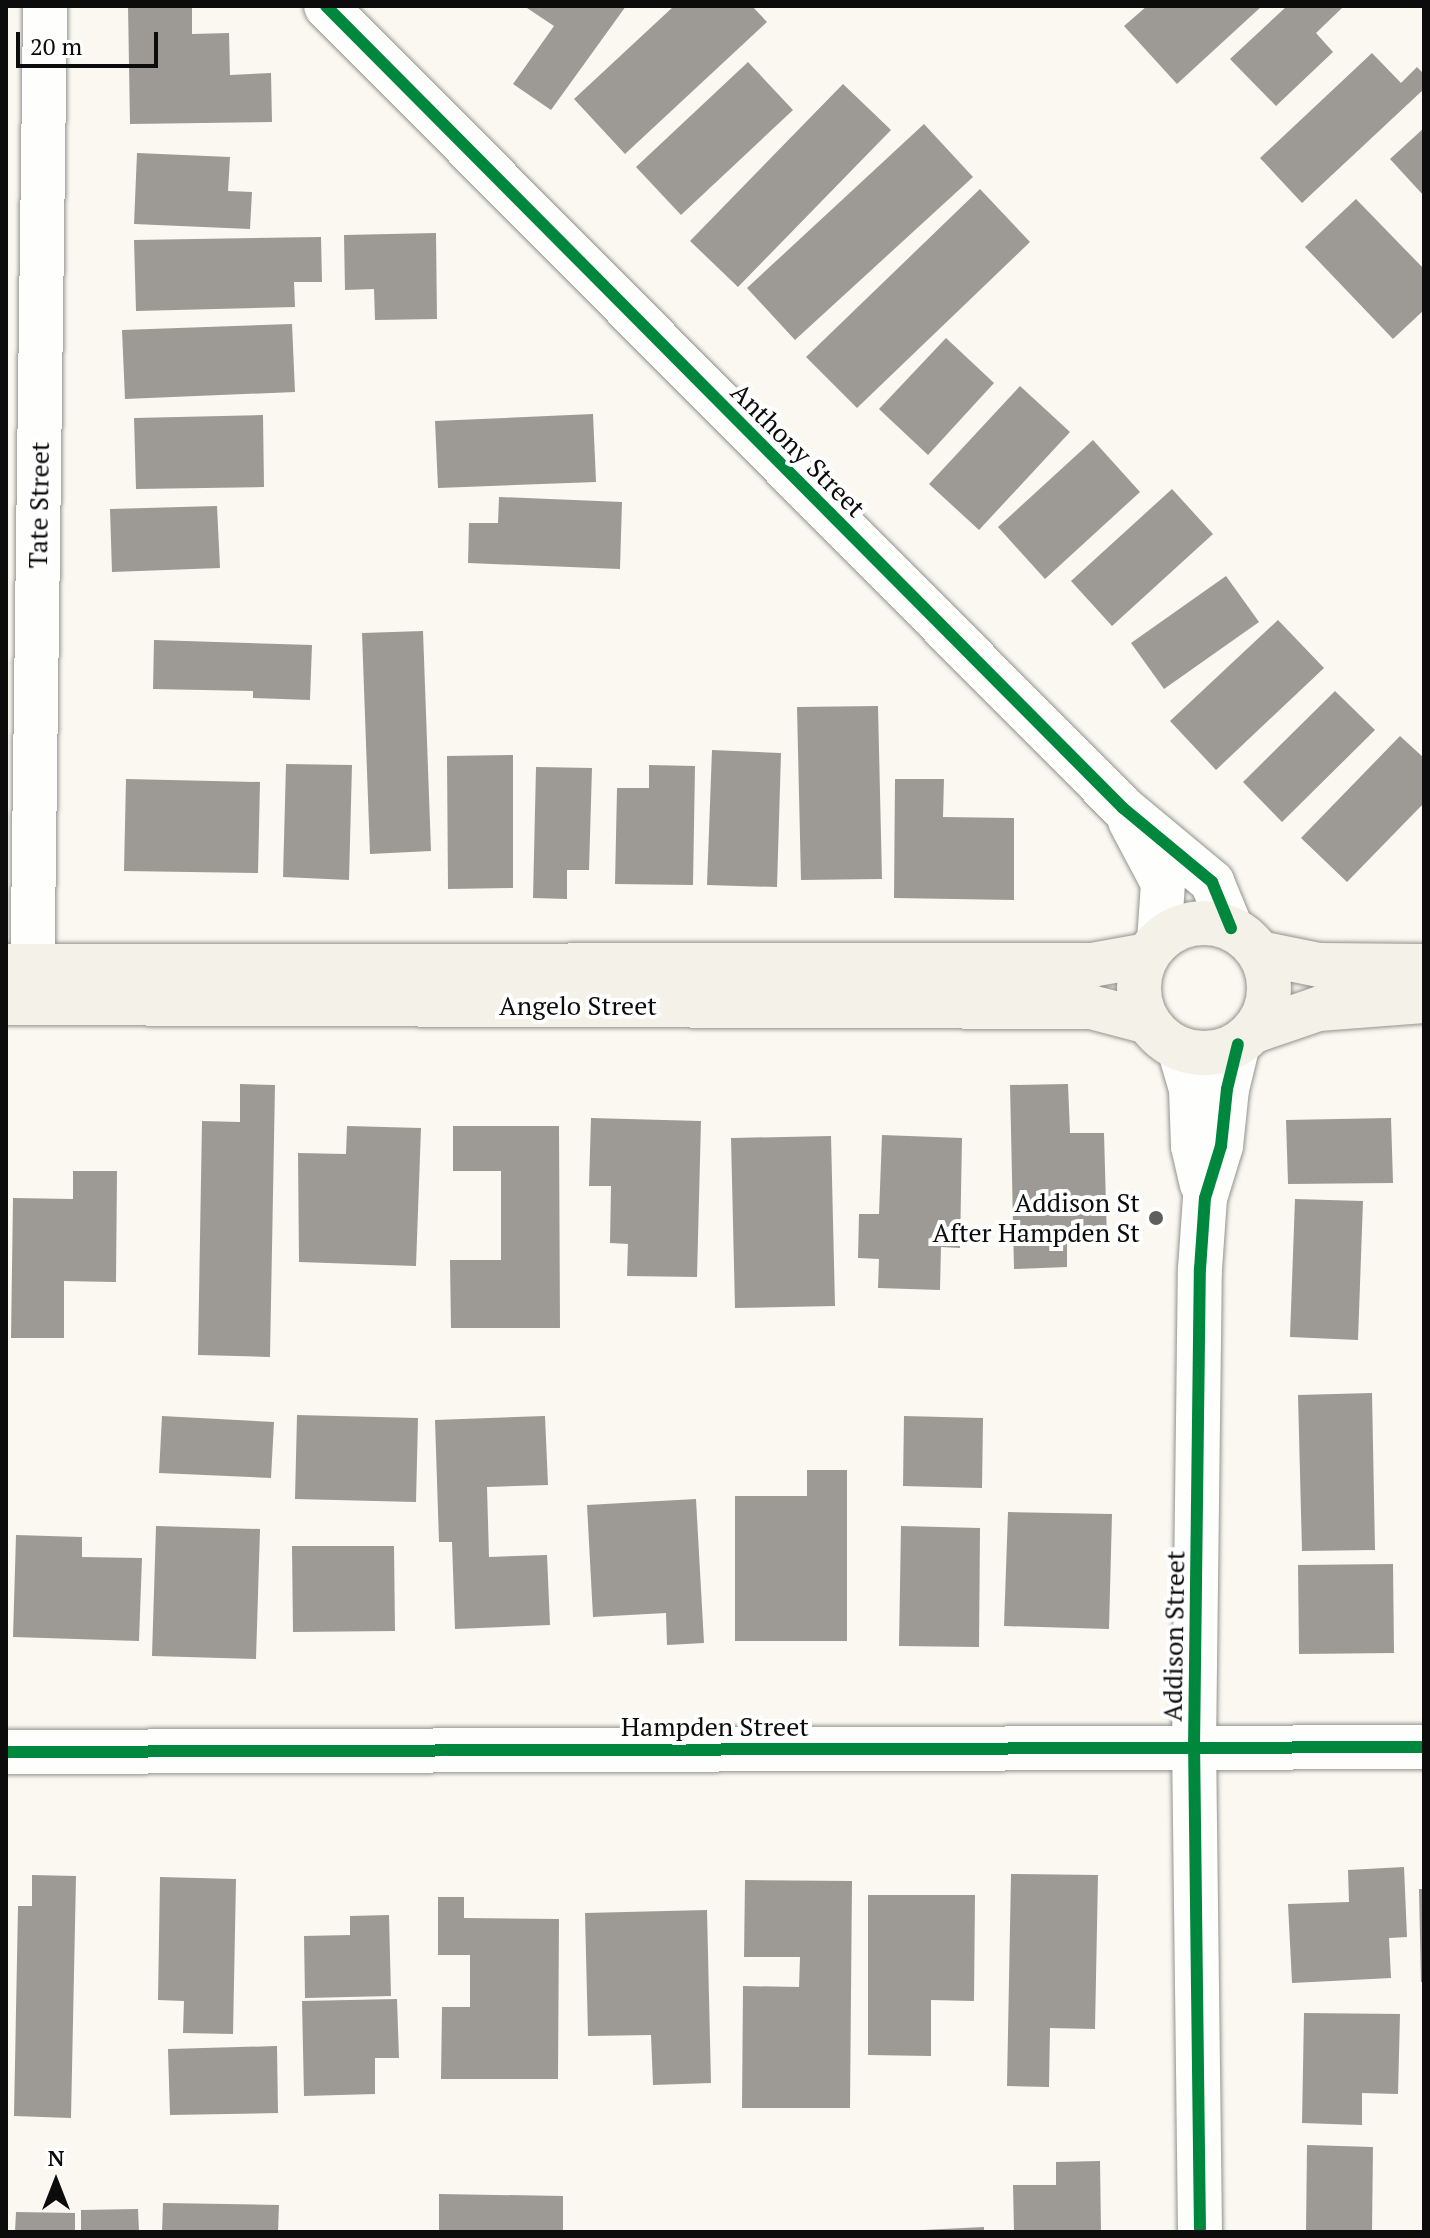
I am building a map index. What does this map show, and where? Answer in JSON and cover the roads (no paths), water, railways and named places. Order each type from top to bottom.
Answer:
[{"type":"street","name":"Tate Street","points":[[19,984],[45,6]]},
{"type":"street","name":"Anthony Street","points":[[326,6],[1123,808],[1212,882],[1246,941]]},
{"type":"street","name":"Anthony Street","points":[[1123,808],[1163,883],[1153,948]]},
{"type":"street","points":[[1424,966],[1319,965],[1246,941],[1213,923],[1194,923],[1153,948],[1139,989],[1164,1035],[1199,1053],[1219,1052],[1246,1037],[1318,1009],[1424,1001]]},
{"type":"street","points":[[1246,941],[1268,972],[1270,992],[1265,1013],[1246,1037]]},
{"type":"street","name":"Angelo Street","points":[[19,984],[1077,965],[1153,948]]},
{"type":"street","name":"Angelo Street","points":[[19,984],[1091,1007],[1164,1035]]},
{"type":"street","name":"Addison Street","points":[[1164,1035],[1191,1089],[1193,1146],[1205,1198]]},
{"type":"street","name":"Addison Street","points":[[1200,2232],[1194,1748],[1200,1269],[1205,1198],[1221,1146],[1227,1089],[1246,1037]]},
{"type":"street","name":"Hampden Street","points":[[6,1752],[1424,1747]]},
{"type":"place","name":"Addison St After Hampden St","points":[[1156,1218]]}]
